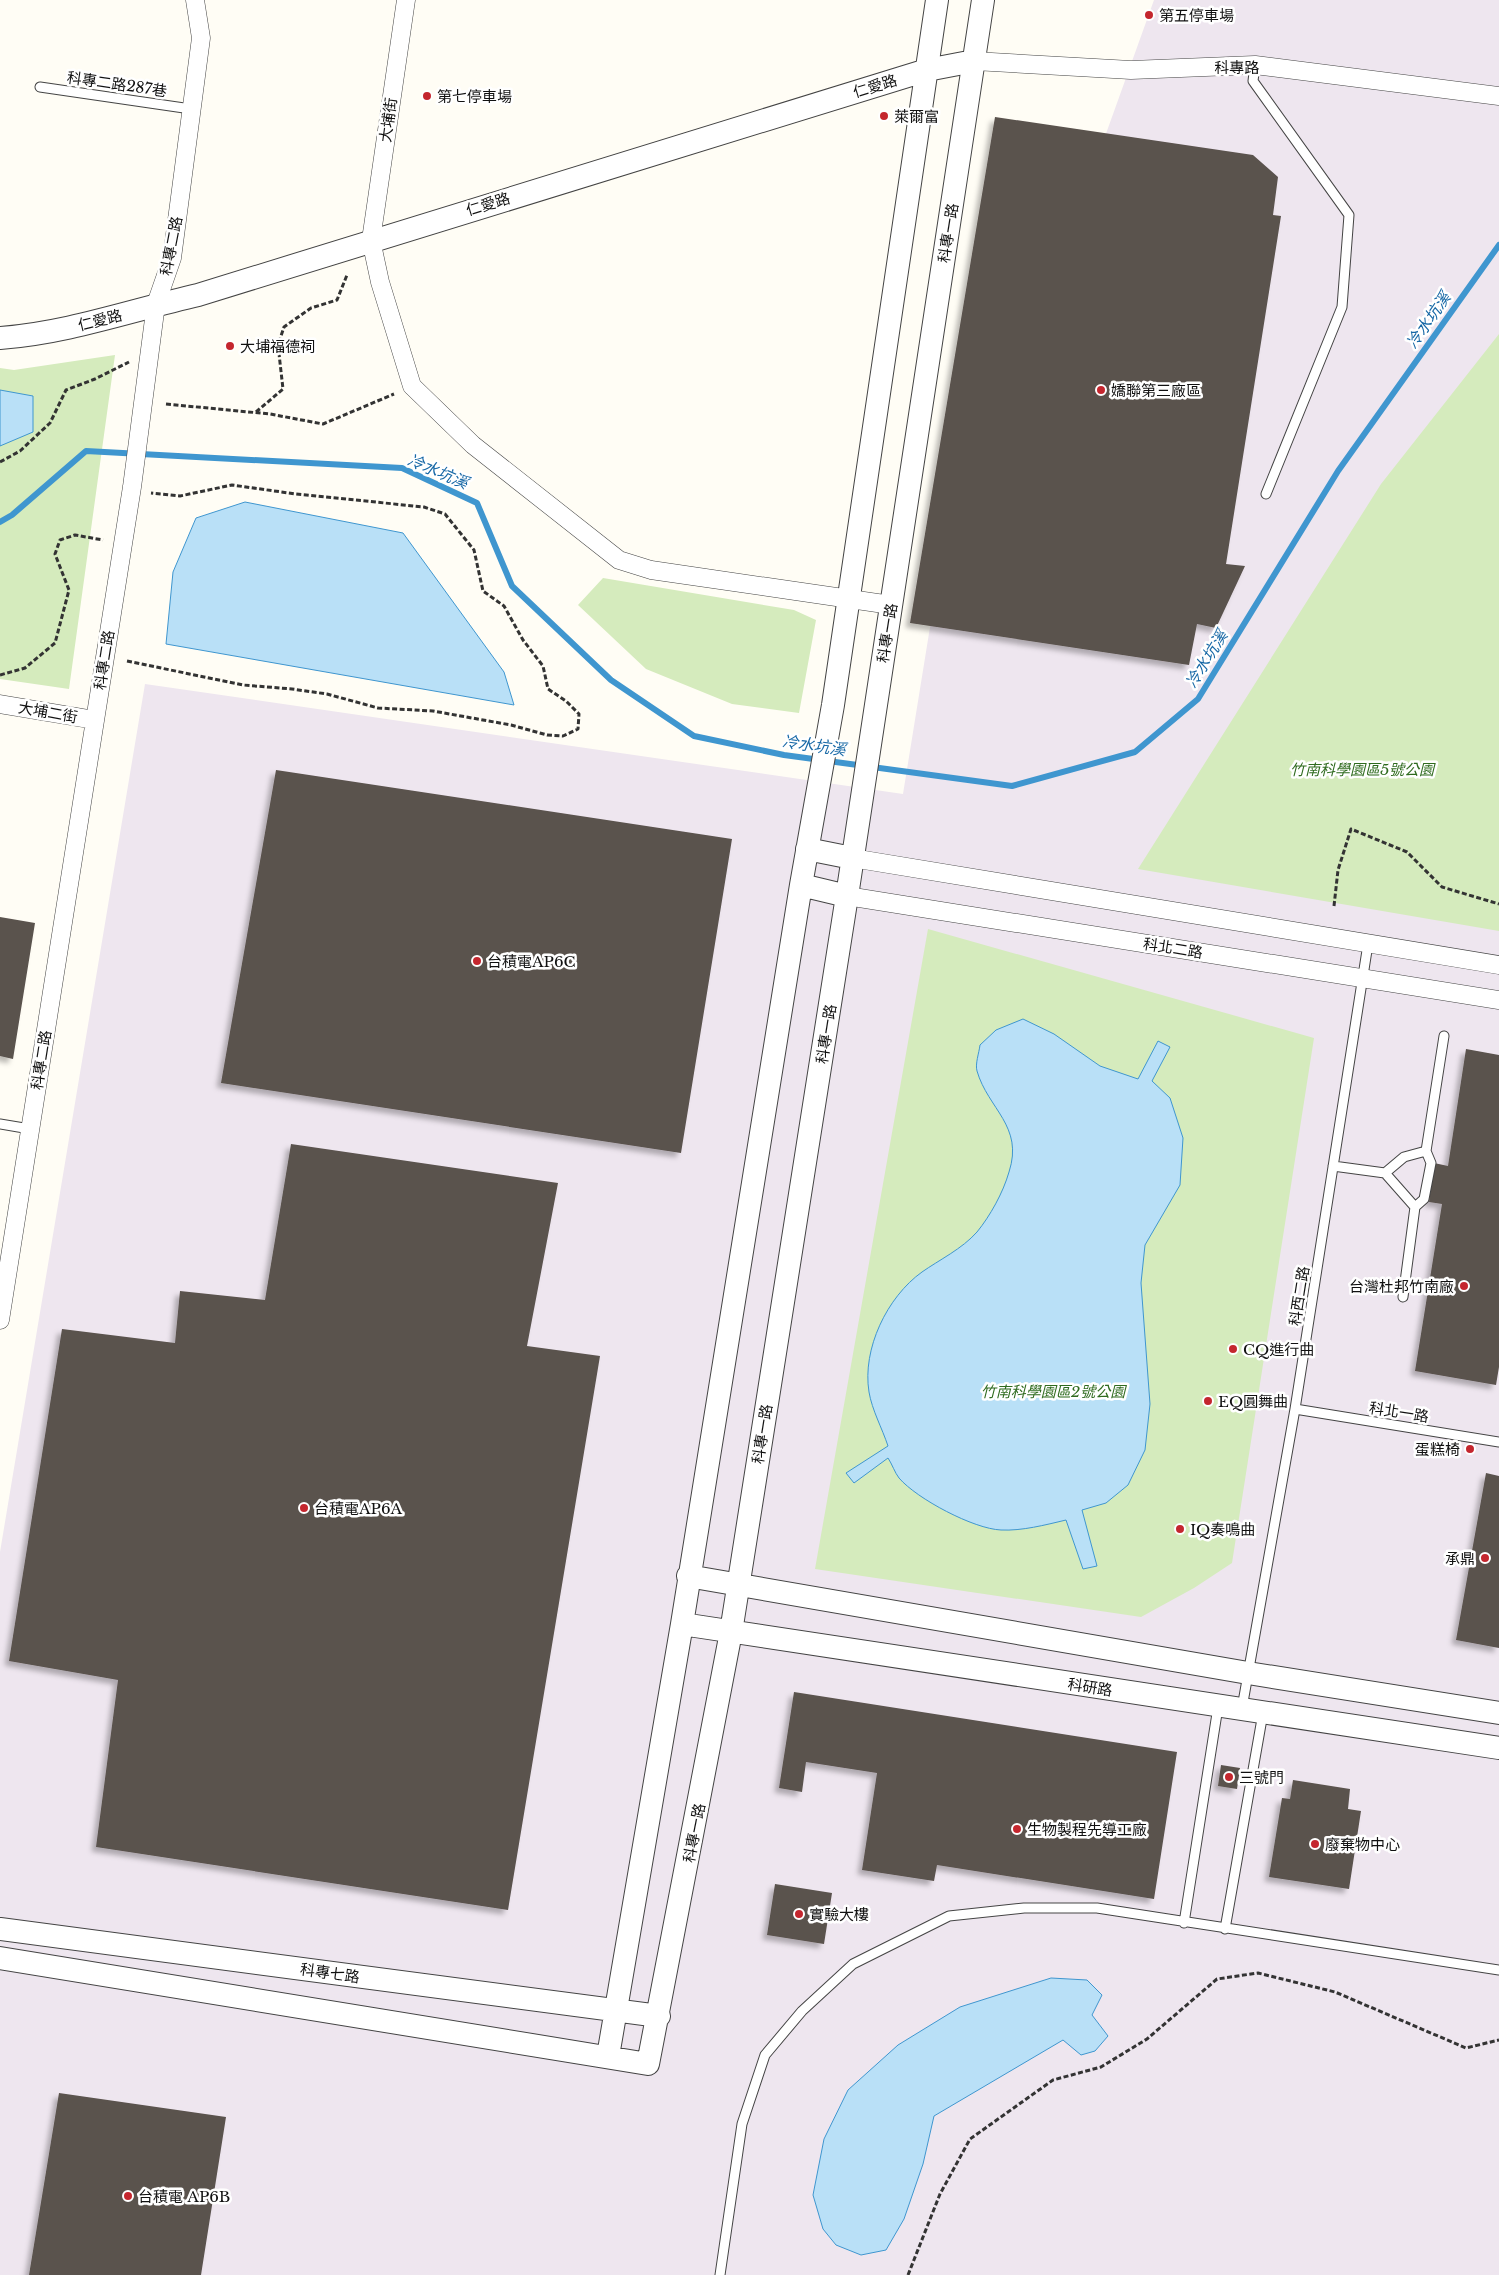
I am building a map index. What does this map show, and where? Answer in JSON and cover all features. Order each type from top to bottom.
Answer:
[{"type":"street","name":"科專二路","points":[[0,1320],[132,487],[156,304],[172,258],[201,38],[196,0]]},
{"type":"street","name":"大埔街","points":[[370,240],[406,0]]},
{"type":"street","points":[[0,1958],[608,2056],[682,1624],[688,1576],[801,885],[833,705],[937,0]]},
{"type":"street","name":"科專一路","points":[[608,2056],[648,2064],[659,2016],[731,1632],[847,896],[983,0]]},
{"type":"street","name":"仁愛路","points":[[0,338],[95,323],[156,304],[198,295],[370,240],[927,70],[974,61]]},
{"type":"street","name":"科專路","points":[[974,61],[1131,70],[1254,65],[1499,96]]},
{"type":"street","points":[[370,240],[380,282],[412,386],[473,445],[619,560],[651,570],[848,598],[891,606]]},
{"type":"street","name":"大埔二街","points":[[0,704],[95,720]]},
{"type":"street","points":[[807,849],[1499,965]]},
{"type":"street","points":[[801,885],[847,896]]},
{"type":"street","name":"科北二路","points":[[847,896],[1499,1000]]},
{"type":"street","points":[[688,1576],[1248,1673],[1499,1713]]},
{"type":"street","name":"科研路","points":[[682,1624],[1499,1748]]},
{"type":"street","name":"科專七路","points":[[0,1929],[659,2016]]},
{"type":"lane","points":[[1254,65],[1253,82],[1349,215],[1342,307],[1266,494]]},
{"type":"lane","name":"科專二路287巷","points":[[40,87],[191,109]]},
{"type":"lane","name":"科西二路","points":[[1225,1929],[1252,1712],[1248,1673],[1295,1409],[1368,944]]},
{"type":"lane","points":[[1403,1297],[1415,1207],[1424,1198],[1431,1163],[1426,1151],[1444,1036]]},
{"type":"lane","points":[[0,1124],[30,1129]]},
{"type":"lane","points":[[1385,1173],[1404,1157],[1426,1151]]},
{"type":"lane","points":[[1333,1166],[1385,1173],[1415,1207]]},
{"type":"lane","name":"科北一路","points":[[1295,1409],[1499,1442]]},
{"type":"lane","points":[[1184,1923],[1218,1706]]},
{"type":"lane","points":[[720,2275],[742,2124],[764,2055],[802,2011],[853,1964],[949,1916],[1024,1908],[1097,1908],[1184,1923],[1499,1970]]},
{"type":"path","points":[[256,412],[283,389],[278,345],[284,327],[311,308],[337,300],[347,275]]},
{"type":"path","points":[[0,462],[20,451],[50,423],[66,390],[95,379],[130,362]]},
{"type":"path","points":[[166,404],[256,412],[323,424],[394,394]]},
{"type":"path","points":[[128,661],[243,685],[327,694],[378,708],[433,711],[511,725],[547,735],[563,736],[578,729],[579,714],[566,701],[548,689],[543,666],[523,640],[504,606],[483,591],[474,550],[444,514],[424,507],[296,494],[232,485],[180,496],[151,493]]},
{"type":"path","points":[[0,675],[25,668],[55,643],[69,590],[55,554],[60,540],[75,535],[103,540]]},
{"type":"path","points":[[1334,906],[1338,870],[1351,829],[1407,852],[1442,887],[1499,904]]},
{"type":"path","points":[[908,2275],[940,2194],[970,2140],[1053,2080],[1101,2067],[1147,2038],[1218,1979],[1258,1973],[1334,1992],[1466,2048],[1499,2040]]},
{"type":"shaded area","points":[[1154,0],[1499,0],[1499,2275],[0,2275],[0,1552],[145,684],[903,794],[931,621]]},
{"type":"green space","name":"竹南科學園區5號公園","points":[[1499,334],[1499,931],[1138,869],[1381,484]]},
{"type":"green space","points":[[115,355],[69,689],[0,679],[0,368],[14,370]]},
{"type":"green space","points":[[603,578],[794,610],[816,620],[799,713],[732,704],[646,669],[578,605]]},
{"type":"green space","name":"竹南科學園區2號公園","points":[[928,929],[1314,1038],[1232,1563],[1194,1588],[1141,1617],[815,1569]]},
{"type":"water","points":[[0,390],[33,396],[33,432],[0,446]]},
{"type":"water","points":[[245,502],[403,533],[504,672],[514,705],[166,644],[173,572],[196,518]]},
{"type":"water","points":[[1023,1019],[1054,1034],[1100,1066],[1138,1079],[1158,1041],[1170,1047],[1152,1081],[1170,1098],[1183,1138],[1180,1185],[1145,1245],[1141,1283],[1150,1404],[1145,1450],[1128,1485],[1106,1503],[1082,1510],[1097,1566],[1083,1569],[1066,1520],[1017,1530],[990,1528],[962,1519],[919,1495],[899,1478],[888,1458],[854,1483],[846,1473],[888,1446],[870,1399],[868,1376],[873,1342],[888,1310],[909,1283],[957,1249],[977,1232],[996,1204],[1003,1188],[1009,1172],[1012,1142],[1003,1118],[982,1084],[977,1071],[977,1062],[980,1045],[996,1030]]},
{"type":"water","points":[[1051,1978],[1087,1980],[1102,1995],[1092,2015],[1108,2036],[1095,2051],[1081,2055],[1063,2040],[934,2116],[923,2164],[904,2219],[886,2250],[861,2255],[836,2245],[823,2229],[813,2195],[824,2139],[848,2090],[898,2045],[960,2007]]},
{"type":"building","name":"嬌聯第三廠區","points":[[995,117],[1253,155],[1278,177],[1273,215],[1281,216],[1226,564],[1245,566],[1216,628],[1197,624],[1189,665],[910,623]]},
{"type":"building","name":"台積電AP6C","points":[[276,770],[732,839],[681,1153],[221,1083]]},
{"type":"building","points":[[0,917],[35,923],[13,1059],[0,1056]]},
{"type":"building","name":"台灣杜邦竹南廠","points":[[1466,1049],[1499,1055],[1499,1367],[1496,1385],[1415,1371],[1442,1204],[1429,1202],[1434,1163],[1448,1166]]},
{"type":"building","name":"台積電AP6A","points":[[291,1144],[558,1183],[527,1346],[600,1356],[508,1910],[96,1847],[118,1680],[9,1661],[62,1329],[175,1343],[180,1291],[265,1300]]},
{"type":"building","name":"承鼎","points":[[1486,1473],[1499,1476],[1499,1648],[1456,1640]]},
{"type":"building","name":"生物製程先導工廠","points":[[794,1692],[1177,1752],[1154,1899],[937,1865],[934,1881],[862,1870],[877,1773],[806,1762],[802,1792],[779,1788]]},
{"type":"building","name":"三號門","points":[[1221,1765],[1240,1768],[1237,1789],[1218,1786]]},
{"type":"building","name":"廢棄物中心","points":[[1293,1780],[1350,1789],[1348,1809],[1361,1811],[1349,1889],[1269,1877],[1282,1798],[1290,1799]]},
{"type":"building","name":"實驗大樓","points":[[775,1884],[832,1893],[824,1944],[767,1935]]},
{"type":"building","name":"台積電 AP6B","points":[[59,2093],[226,2117],[201,2275],[29,2275]]},
{"type":"waterway","name":"冷水坑溪","points":[[0,522],[12,515],[86,451],[402,468],[477,503],[512,586],[611,680],[694,736],[784,755],[1012,786],[1135,752],[1198,699],[1338,471],[1499,245]]},
{"type":"place","name":"第五停車場","points":[[1149,15]]},
{"type":"place","name":"第七停車場","points":[[427,96]]},
{"type":"place","name":"萊爾富","points":[[884,116]]},
{"type":"place","name":"大埔福德祠","points":[[230,346]]},
{"type":"place","name":"嬌聯第三廠區","points":[[1101,390]]},
{"type":"place","name":"台積電AP6C","points":[[477,961]]},
{"type":"place","name":"台灣杜邦竹南廠","points":[[1464,1286]]},
{"type":"place","name":"CQ進行曲","points":[[1233,1349]]},
{"type":"place","name":"EQ圓舞曲","points":[[1208,1401]]},
{"type":"place","name":"蛋糕椅","points":[[1470,1449]]},
{"type":"place","name":"台積電AP6A","points":[[304,1508]]},
{"type":"place","name":"IQ奏鳴曲","points":[[1180,1529]]},
{"type":"place","name":"承鼎","points":[[1485,1558]]},
{"type":"place","name":"三號門","points":[[1229,1777]]},
{"type":"place","name":"生物製程先導工廠","points":[[1017,1829]]},
{"type":"place","name":"廢棄物中心","points":[[1315,1844]]},
{"type":"place","name":"實驗大樓","points":[[799,1914]]},
{"type":"place","name":"台積電 AP6B","points":[[128,2196]]}]
